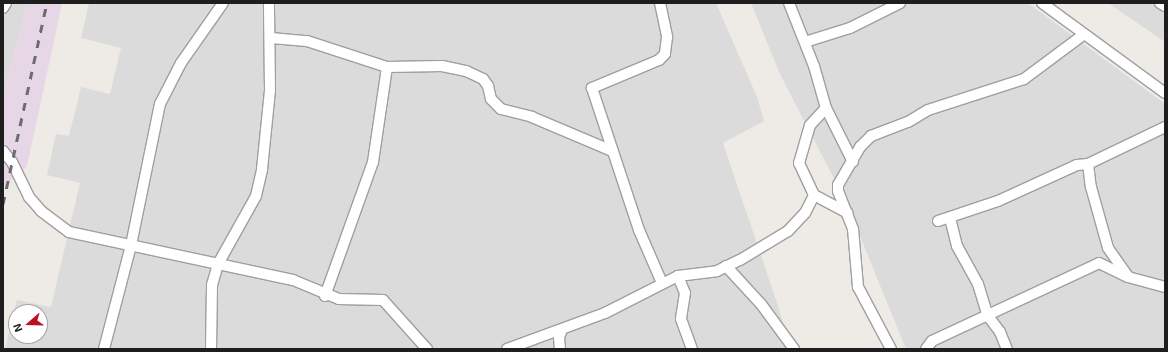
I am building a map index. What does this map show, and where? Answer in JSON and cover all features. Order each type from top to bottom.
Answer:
[{"type":"street","points":[[3,8],[6,3]]},
{"type":"street","points":[[104,349],[131,245],[151,138],[163,97],[181,63],[223,3]]},
{"type":"street","points":[[211,349],[212,285],[218,264],[256,196],[262,169],[269,98],[271,38],[269,3]]},
{"type":"street","points":[[660,3],[667,38],[665,54],[659,60],[592,88],[639,230],[662,284]]},
{"type":"street","points":[[789,3],[805,42],[826,108],[853,162]]},
{"type":"street","points":[[805,42],[850,28],[900,3]]},
{"type":"street","points":[[1042,3],[1165,93]]},
{"type":"street","points":[[1160,3],[1165,6]]},
{"type":"street","points":[[890,349],[858,287],[853,229],[838,185],[853,162],[860,147],[871,136],[908,122],[928,110],[1024,79],[1083,34]]},
{"type":"street","points":[[271,38],[307,41],[386,67],[442,66],[475,74],[483,79],[491,99],[501,109],[532,117],[612,151]]},
{"type":"street","points":[[326,296],[373,162],[386,67]]},
{"type":"street","points":[[826,108],[810,125],[800,157],[801,170],[814,195],[848,213]]},
{"type":"street","points":[[938,221],[998,200],[1077,165],[1088,164],[1165,127]]},
{"type":"street","points":[[3,151],[12,162],[29,197],[56,223],[69,232],[303,283],[326,296],[339,299],[382,300],[427,349]]},
{"type":"street","points":[[1088,164],[1091,187],[1108,248],[1128,276]]},
{"type":"street","points":[[507,349],[562,330],[616,308],[678,276],[717,270],[726,266],[788,231],[805,213],[814,195]]},
{"type":"street","points":[[950,218],[957,246],[978,284],[988,316],[1000,332],[1007,349]]},
{"type":"street","points":[[926,349],[932,341],[1099,263],[1128,276],[1165,287]]},
{"type":"street","points":[[726,266],[761,304],[794,349]]},
{"type":"street","points":[[678,276],[685,293],[681,319],[692,349]]},
{"type":"street","points":[[560,349],[559,337],[562,330]]},
{"type":"shaded area","points":[[3,3],[28,3],[3,96]]},
{"type":"shaded area","points":[[28,3],[62,3],[27,166],[3,187],[3,96]]},
{"type":"shaded area","points":[[89,3],[716,3],[757,97],[764,121],[723,143],[778,306],[790,349],[5,349],[8,337],[8,344],[48,344],[48,306],[51,307],[80,183],[47,175],[56,134],[69,136],[81,87],[110,94],[121,48],[81,38]]},
{"type":"shaded area","points":[[751,3],[1028,3],[1165,104],[1165,349],[906,349],[846,202],[780,74]]},
{"type":"shaded area","points":[[1108,3],[1165,3],[1165,42]]},
{"type":"shaded area","points":[[17,300],[36,304],[16,304]]},
{"type":"railway","points":[[3,204],[47,3]]}]
